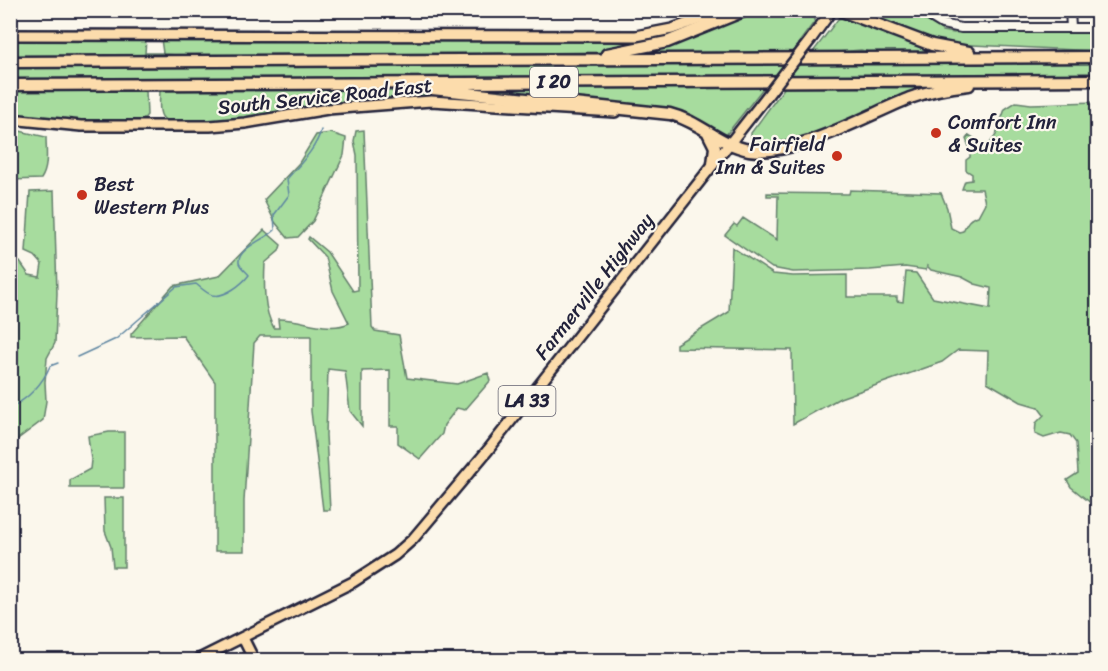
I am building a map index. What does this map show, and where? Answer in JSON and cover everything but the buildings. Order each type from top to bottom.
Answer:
[{"type":"highway","points":[[583,59],[667,42],[746,10]]},
{"type":"highway","points":[[839,10],[932,45],[957,51],[1059,58]]},
{"type":"highway","points":[[858,10],[876,24]]},
{"type":"highway","name":"I 20","points":[[10,62],[1098,57]]},
{"type":"highway","points":[[381,84],[680,117],[730,145],[762,151],[790,146],[830,132],[912,97],[940,89],[1001,79]]},
{"type":"highway","name":"I 20","points":[[10,85],[1098,80]]},
{"type":"highway","points":[[706,130],[715,147],[713,165]]},
{"type":"main road","points":[[10,35],[636,36],[672,29],[725,10]]},
{"type":"main road","name":"Farmerville Highway","points":[[197,660],[353,582],[395,555],[413,539],[488,450],[730,145],[832,10]]},
{"type":"main road","name":"South Service Road East","points":[[10,119],[81,126],[210,126],[245,123],[328,109],[431,101],[507,104],[598,112],[642,111]]},
{"type":"main road","points":[[243,638],[254,660]]},
{"type":"street","points":[[919,10],[942,24],[961,28],[1098,28]]},
{"type":"street","points":[[1070,10],[1071,28]]},
{"type":"green space","points":[[755,10],[815,11],[815,21],[792,52],[813,52],[838,19],[844,16],[950,53],[876,54],[861,50],[814,54],[639,55]]},
{"type":"green space","points":[[861,11],[913,11],[936,24],[942,31],[954,33],[964,31],[1097,31],[1097,51],[951,44],[876,20],[864,15]]},
{"type":"green space","points":[[704,23],[674,37],[604,52],[196,56],[146,54],[135,57],[11,58],[10,39],[146,39],[145,53],[163,53],[161,39],[644,38],[673,33]]},
{"type":"green space","points":[[1097,62],[1098,75],[11,79],[10,66]]},
{"type":"green space","points":[[943,84],[815,134],[780,145],[755,146],[751,141],[751,133],[785,87],[764,87],[726,135],[691,116],[670,108],[596,103],[470,88]]},
{"type":"green space","points":[[10,88],[107,88],[120,91],[146,91],[147,115],[142,121],[11,116]]},
{"type":"green space","points":[[169,88],[376,90],[500,100],[388,99],[261,117],[173,122],[163,118],[160,107],[160,91]]},
{"type":"green space","points":[[1016,102],[1031,104],[1097,102],[1097,508],[1071,487],[1067,480],[1078,473],[1076,443],[1070,435],[1061,433],[1044,438],[1035,434],[1036,423],[1044,415],[1038,407],[1021,402],[987,382],[988,351],[958,350],[942,362],[840,398],[793,424],[792,350],[676,348],[676,344],[729,312],[732,247],[773,274],[847,275],[847,297],[897,297],[897,301],[903,302],[906,272],[916,273],[933,298],[990,309],[991,288],[975,284],[962,277],[931,270],[927,266],[926,270],[905,267],[793,272],[772,268],[725,235],[734,224],[737,226],[743,218],[777,240],[778,196],[767,196],[767,193],[849,194],[850,190],[941,193],[951,228],[959,232],[963,231],[970,220],[978,216],[985,203],[982,189],[962,189],[965,181],[972,180],[972,174],[966,170],[966,160],[970,157],[970,149],[966,139],[969,135],[977,140],[982,154],[996,135],[1005,109]]},
{"type":"green space","points":[[11,129],[46,137],[46,164],[41,179],[11,180]]},
{"type":"green space","points":[[364,130],[372,327],[375,331],[399,335],[407,378],[457,384],[488,373],[490,381],[465,410],[457,408],[444,425],[442,434],[420,459],[398,443],[398,426],[390,426],[390,370],[362,371],[362,426],[350,411],[345,371],[328,369],[326,435],[330,510],[323,510],[311,411],[311,336],[260,336],[254,343],[244,501],[244,551],[215,551],[215,382],[183,336],[131,337],[131,334],[173,286],[219,276],[264,230],[281,245],[279,251],[265,263],[266,305],[274,328],[279,328],[278,319],[323,326],[341,326],[349,323],[333,291],[325,257],[308,239],[309,237],[327,252],[353,291],[358,290],[357,155],[354,141],[356,131]]},
{"type":"green space","points":[[331,133],[346,138],[344,155],[313,221],[298,237],[288,238],[275,222],[264,200],[299,163],[316,135]]},
{"type":"green space","points":[[54,191],[57,293],[55,343],[47,358],[43,420],[11,442],[11,267],[20,262],[29,275],[40,277],[42,264],[35,256],[26,252],[30,192]]},
{"type":"green space","points":[[124,432],[124,488],[70,488],[70,480],[90,469],[88,436]]},
{"type":"green space","points":[[104,498],[124,498],[124,567],[113,567],[111,547],[105,531]]},
{"type":"waterway","points":[[77,357],[116,339],[176,287],[196,284],[210,294],[217,295],[228,292],[242,282],[249,275],[240,265],[240,258],[248,248],[275,230],[274,215],[289,195],[287,179],[311,150],[321,130]]},
{"type":"waterway","points":[[10,408],[29,395],[39,385],[50,366],[58,363]]},
{"type":"place","name":"Comfort Inn & Suites","points":[[936,133]]},
{"type":"place","name":"Fairfield Inn & Suites","points":[[837,156]]},
{"type":"place","name":"Best Western Plus","points":[[82,195]]}]
